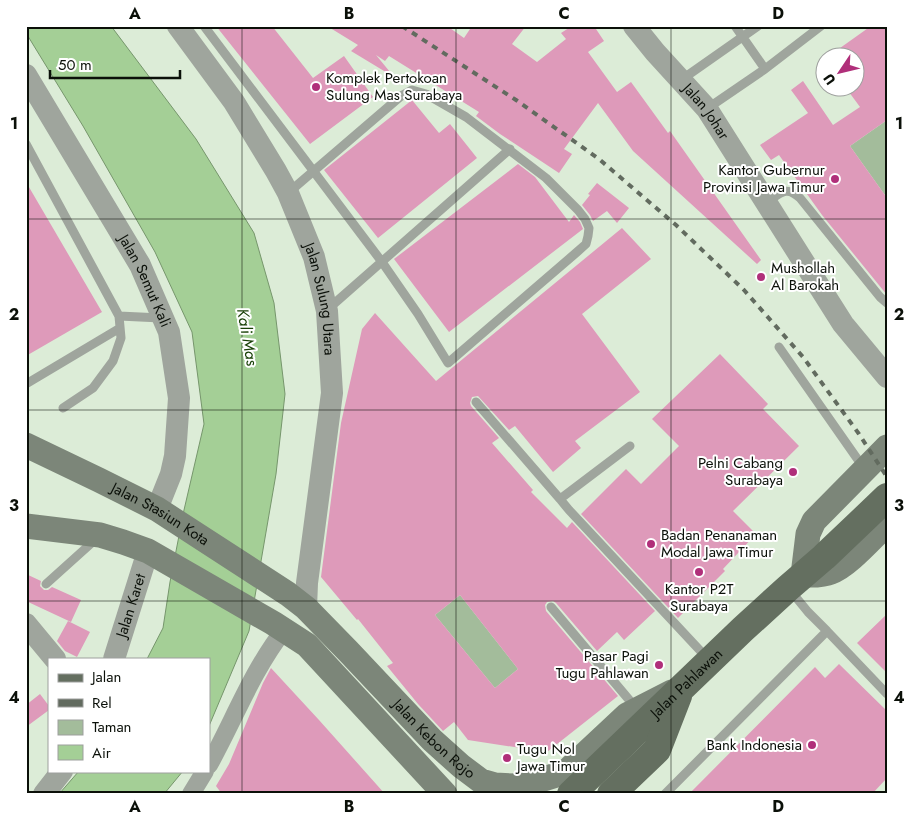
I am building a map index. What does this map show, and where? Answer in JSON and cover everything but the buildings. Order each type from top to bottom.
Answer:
[{"type":"main road","name":"Jalan Stasiun Kota","points":[[26,445],[99,480],[167,516],[297,601]]},
{"type":"main road","points":[[887,448],[814,521],[808,534],[796,582],[831,572],[843,566],[887,524]]},
{"type":"main road","name":"Jalan Pahlawan","points":[[571,794],[709,660],[824,557],[887,497]]},
{"type":"main road","points":[[26,526],[100,535],[123,542],[157,556],[278,627]]},
{"type":"main road","name":"Jalan Kebon Rojo","points":[[297,601],[348,651],[432,740],[467,771],[481,781],[495,785],[524,785],[566,772],[627,715],[681,688]]},
{"type":"main road","name":"Jalan Kebon Rojo","points":[[278,627],[308,645],[419,764],[440,793]]},
{"type":"main road","points":[[611,794],[657,750],[681,688]]},
{"type":"street","name":"Jalan Sulung Utara","points":[[178,26],[234,102],[288,193],[314,257],[326,311],[332,393],[307,583],[297,601]]},
{"type":"street","name":"Jalan Johar","points":[[634,26],[707,109],[844,324],[887,377]]},
{"type":"street","name":"Jalan Semut Kali","points":[[26,75],[140,265],[169,332],[179,398],[175,456],[170,474],[167,516]]},
{"type":"street","name":"Jalan Karet","points":[[114,658],[157,556]]},
{"type":"street","points":[[26,624],[54,658]]},
{"type":"street","points":[[210,762],[278,627]]},
{"type":"street","points":[[44,794],[61,772]]},
{"type":"street","points":[[191,794],[204,772]]},
{"type":"lane","points":[[204,26],[314,171],[382,262],[418,314],[448,363],[586,244],[588,236],[589,228],[585,219],[546,178],[466,117],[426,94],[412,90],[402,96],[314,171],[288,193]]},
{"type":"lane","points":[[735,26],[765,69]]},
{"type":"lane","points":[[680,80],[758,26]]},
{"type":"lane","points":[[707,109],[765,69],[818,27]]},
{"type":"lane","points":[[26,144],[119,316],[121,338],[113,361],[93,388],[63,408]]},
{"type":"lane","points":[[326,311],[510,150]]},
{"type":"lane","points":[[766,203],[785,192],[790,191],[794,193],[880,298],[887,303]]},
{"type":"lane","points":[[119,316],[163,318]]},
{"type":"lane","points":[[26,384],[120,328]]},
{"type":"lane","points":[[779,347],[865,470]]},
{"type":"lane","points":[[476,402],[569,510],[709,660]]},
{"type":"lane","points":[[560,499],[630,446]]},
{"type":"lane","points":[[46,584],[100,535]]},
{"type":"lane","points":[[796,582],[808,612],[887,694]]},
{"type":"lane","points":[[551,606],[637,710]]},
{"type":"lane","points":[[666,794],[827,631]]},
{"type":"green space","points":[[887,120],[887,198],[850,146]]},
{"type":"green space","points":[[460,595],[518,669],[495,688],[435,615]]},
{"type":"water","name":"Kali Mas","points":[[26,26],[111,26],[196,139],[254,233],[274,303],[285,394],[276,474],[249,631],[210,724],[210,658],[148,658],[163,628],[184,510],[204,424],[192,332],[155,252],[83,126],[26,33]]},
{"type":"water","points":[[78,772],[182,772],[164,794],[59,794]]},
{"type":"railway","points":[[402,26],[516,100],[599,159],[676,225],[744,290],[803,357],[859,434],[887,477]]},
{"type":"place","name":"Komplek Pertokoan Sulung Mas Surabaya","points":[[316,87]]},
{"type":"place","name":"Kantor Gubernur Provinsi Jawa Timur","points":[[835,179]]},
{"type":"place","name":"Mushollah Al Barokah","points":[[761,277]]},
{"type":"place","name":"Pelni Cabang Surabaya","points":[[793,472]]},
{"type":"place","name":"Badan Penanaman Modal Jawa Timur","points":[[651,544]]},
{"type":"place","name":"Kantor P2T Surabaya","points":[[699,572]]},
{"type":"place","name":"Pasar Pagi Tugu Pahlawan","points":[[659,665]]},
{"type":"place","name":"Bank Indonesia","points":[[812,745]]},
{"type":"place","name":"Tugu Nol Jawa Timur","points":[[507,758]]}]
